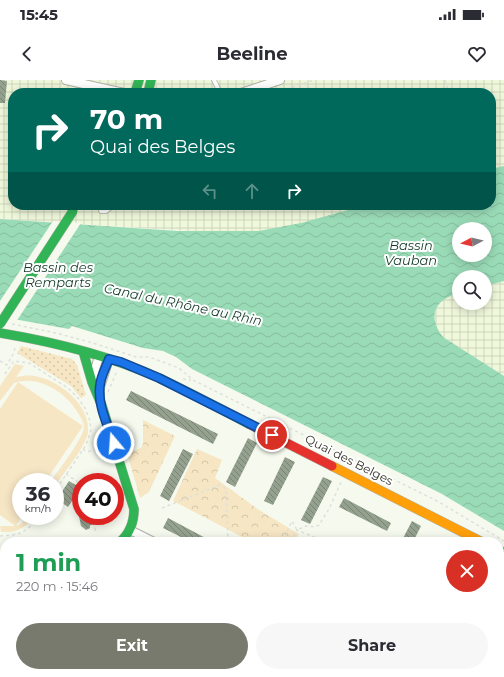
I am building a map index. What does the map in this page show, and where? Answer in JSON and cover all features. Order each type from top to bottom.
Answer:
[{"type":"main road","points":[[0,324],[74,210]]},
{"type":"main road","name":"Quai des Belges","points":[[0,333],[83,351],[121,362],[159,378],[472,537]]},
{"type":"main road","points":[[83,351],[92,382],[102,406],[114,443],[134,509],[130,530],[124,537]]},
{"type":"street","points":[[66,80],[102,88]]},
{"type":"street","points":[[256,88],[280,80]]},
{"type":"street","points":[[92,382],[99,356]]},
{"type":"street","points":[[102,406],[100,387],[109,359]]},
{"type":"street","points":[[130,530],[144,537]]},
{"type":"lane","points":[[101,211],[107,210]]},
{"type":"path","points":[[290,88],[314,80]]},
{"type":"path","points":[[0,361],[7,365],[13,354],[19,336]]},
{"type":"path","points":[[5,374],[14,361],[29,363],[68,388],[85,408],[90,421],[91,430],[83,449],[64,477]]},
{"type":"path","points":[[108,392],[117,372]]},
{"type":"path","name":"Quai des Belges","points":[[193,380],[439,502],[497,537]]},
{"type":"path","points":[[83,449],[87,452],[114,443]]},
{"type":"path","points":[[294,537],[297,530],[306,526],[314,527],[319,525],[329,509],[346,472]]},
{"type":"path","points":[[66,474],[72,478]]},
{"type":"path","points":[[162,508],[220,485],[226,489],[228,537]]},
{"type":"path","points":[[284,537],[292,521],[297,530],[314,537]]},
{"type":"path","points":[[0,536],[23,532],[32,525]]},
{"type":"path","points":[[94,525],[96,533]]},
{"type":"shaded area","points":[[0,80],[504,80],[504,376],[443,337],[435,323],[203,232],[0,219]]},
{"type":"green space","points":[[21,346],[72,359],[77,365],[86,395],[81,398],[71,386],[17,353]]},
{"type":"green space","points":[[15,364],[24,366],[16,377],[35,376],[44,378],[62,388],[78,403],[84,412],[87,421],[87,437],[64,473],[57,473],[70,455],[83,432],[84,427],[81,418],[73,406],[59,392],[51,387],[33,381],[14,383],[0,401],[0,386]]},
{"type":"green space","points":[[18,382],[83,426],[51,473],[12,473],[12,524],[0,515],[0,409]]},
{"type":"green space","points":[[143,420],[175,436],[149,492],[140,498],[127,453],[141,448],[143,444]]},
{"type":"green space","points":[[197,449],[222,460],[215,478],[259,510],[299,534],[297,537],[242,537],[173,501]]},
{"type":"green space","points":[[14,525],[27,525],[16,531],[1,532],[0,526],[15,526]]},
{"type":"water","points":[[504,166],[504,281],[492,284],[492,270],[452,270],[452,295],[439,304],[434,316],[438,329],[443,337],[504,376],[504,531],[442,494],[192,369],[176,357],[163,351],[143,348],[72,326],[69,329],[19,320],[0,319],[0,219],[178,231],[259,231],[301,223],[348,210],[496,210],[496,168]]},
{"type":"pier","points":[[53,221],[81,223],[16,322],[0,321],[0,301]]},
{"type":"building","points":[[0,80],[7,81],[5,103],[0,103]]},
{"type":"building","points":[[131,391],[218,434],[213,444],[126,400]]},
{"type":"building","points":[[248,438],[257,443],[235,487],[226,482]]},
{"type":"building","points":[[183,449],[193,454],[169,501],[160,496]]},
{"type":"building","points":[[285,457],[295,462],[273,505],[264,501]]},
{"type":"building","points":[[323,477],[332,481],[310,524],[301,520]]},
{"type":"building","points":[[69,481],[72,483],[72,501],[68,507],[64,504],[64,488]]},
{"type":"building","points":[[344,498],[391,523],[387,531],[339,507]]},
{"type":"building","points":[[168,518],[204,537],[180,537],[163,528]]},
{"type":"building","points":[[412,521],[421,526],[416,537],[404,537]]},
{"type":"building","points":[[90,525],[90,528],[86,530],[81,526]]},
{"type":"traffic: fast","points":[[137,88],[139,80]]},
{"type":"traffic: fast","points":[[149,88],[151,80]]},
{"type":"traffic: fast","points":[[0,324],[73,211]]},
{"type":"traffic: fast","points":[[0,333],[81,350],[140,370],[170,383],[249,424]]},
{"type":"traffic: fast","points":[[83,351],[134,509],[131,527],[124,537]]},
{"type":"traffic: slow","points":[[332,466],[472,537]]},
{"type":"traffic: jam","points":[[249,424],[332,466]]},
{"type":"route","points":[[114,443],[100,395],[101,379],[109,359],[142,370],[272,435]]},
{"type":"water label","name":"Bassin Vauban","points":[[411,252]]},
{"type":"water label","name":"Bassin des Remparts","points":[[58,274]]},
{"type":"water label","name":"Canal du Rhône au Rhin","points":[[183,304]]}]
